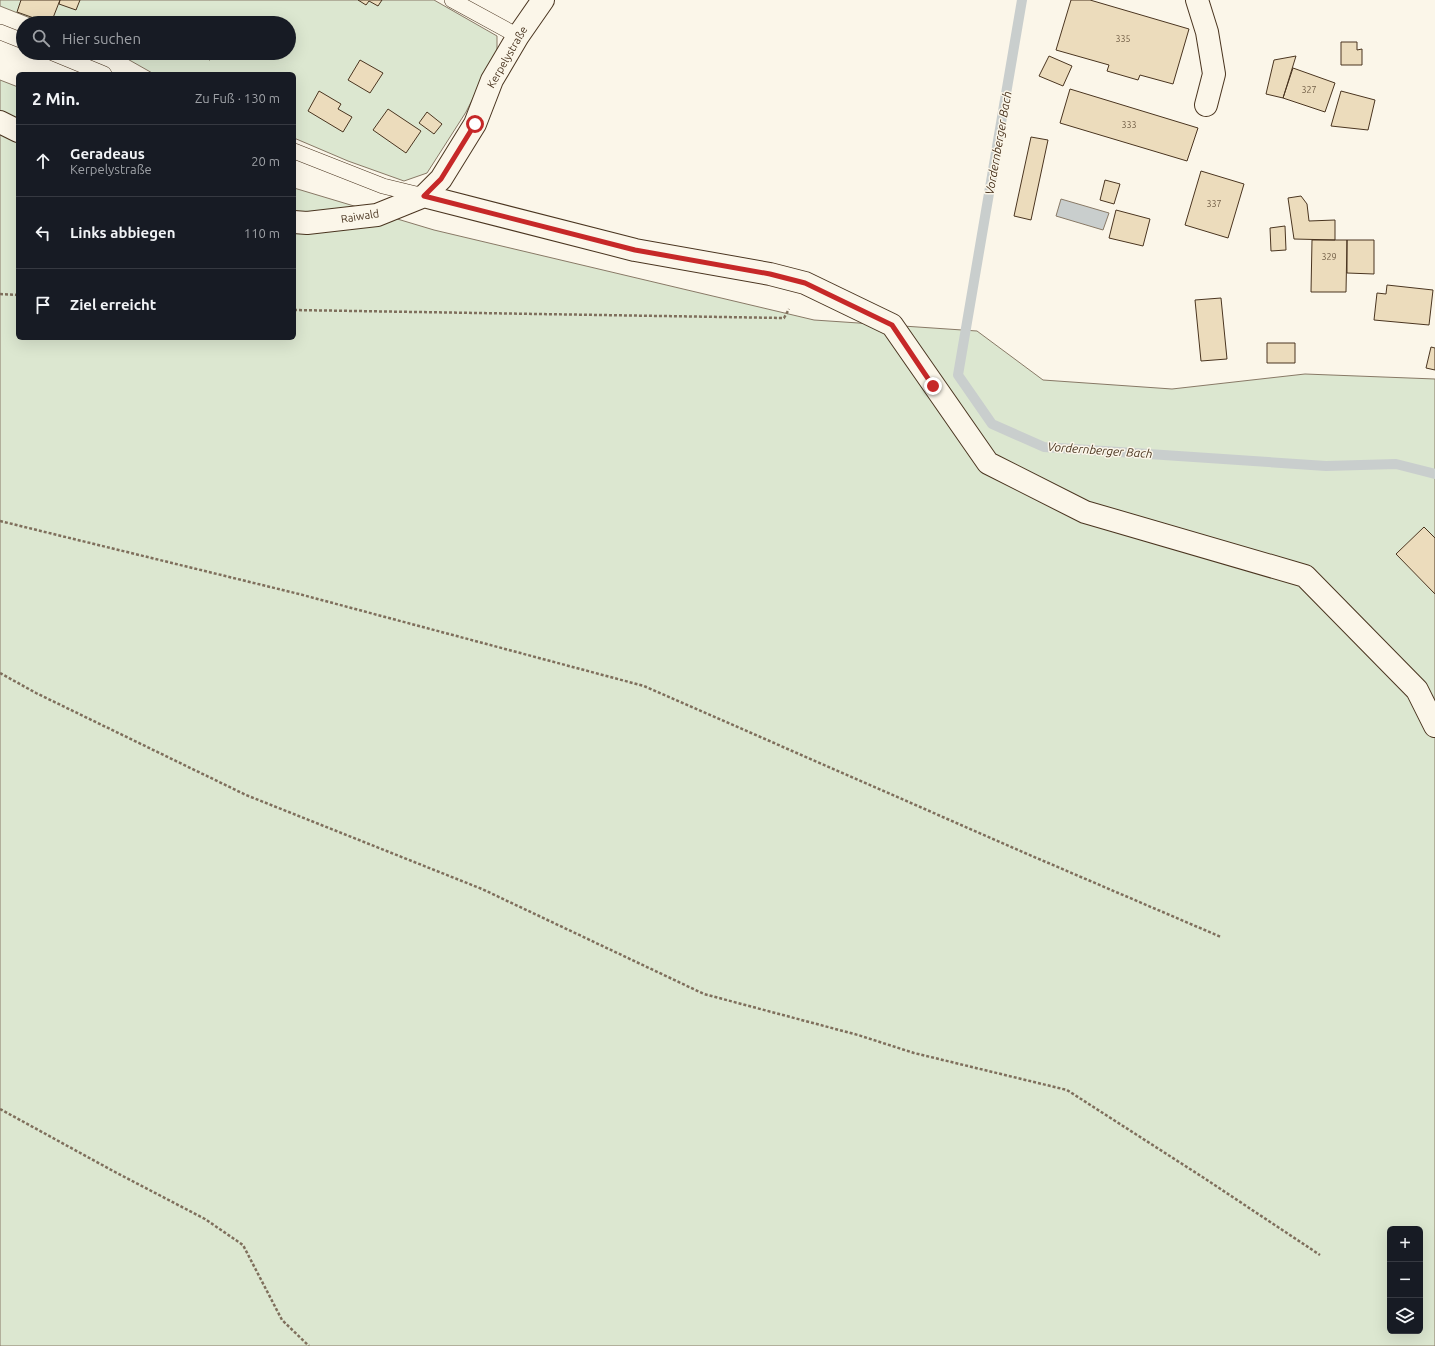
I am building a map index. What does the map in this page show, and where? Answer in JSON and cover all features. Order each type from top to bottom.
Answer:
[{"type":"street","name":"Kerpelystraße","points":[[424,196],[441,179],[475,124],[492,80],[518,36],[543,0]]},
{"type":"street","points":[[1197,0],[1207,32],[1214,74],[1206,105]]},
{"type":"street","points":[[0,122],[16,130]]},
{"type":"street","points":[[424,196],[635,250],[770,274],[805,283],[892,325],[988,463],[1085,512],[1305,576],[1417,690],[1435,726]]},
{"type":"street","name":"Raiwald","points":[[296,222],[307,223],[377,215],[424,196]]},
{"type":"lane","points":[[452,0],[518,36]]},
{"type":"lane","points":[[0,32],[16,38]]},
{"type":"lane","points":[[70,60],[99,72]]},
{"type":"lane","points":[[296,152],[382,186],[424,196]]},
{"type":"path","points":[[296,310],[784,318],[805,283]]},
{"type":"path","points":[[0,294],[16,295]]},
{"type":"path","points":[[0,521],[299,594],[644,686],[1017,850],[1221,937]]},
{"type":"path","points":[[0,673],[36,693],[246,795],[482,889],[704,994],[858,1035],[914,1052],[1067,1090],[1320,1255]]},
{"type":"path","points":[[0,1109],[205,1219],[243,1245],[282,1320],[309,1346]]},
{"type":"green space","points":[[0,0],[434,0],[497,36],[497,51],[466,112],[427,173],[404,181],[348,161],[296,139],[296,72],[150,72],[129,60],[296,60],[296,16],[25,16],[0,6]]},
{"type":"green space","points":[[0,80],[16,86],[16,340],[296,340],[296,189],[434,230],[814,320],[977,331],[1043,380],[1172,389],[1305,374],[1435,379],[1435,1346],[0,1346]]},
{"type":"shaded area","points":[[1061,199],[1109,213],[1103,230],[1056,216]]},
{"type":"building","points":[[21,0],[60,0],[54,16],[28,16],[17,12]]},
{"type":"building","points":[[60,0],[80,0],[76,10],[59,4]]},
{"type":"building","points":[[358,0],[382,0],[378,6],[369,1],[366,5]]},
{"type":"building","points":[[1071,0],[1090,0],[1189,29],[1173,84],[1140,75],[1138,80],[1107,71],[1109,65],[1056,50]]},
{"type":"building","points":[[1341,42],[1357,42],[1357,50],[1362,49],[1362,65],[1341,65]]},
{"type":"building","points":[[1049,56],[1072,66],[1063,86],[1039,76]]},
{"type":"building","points":[[1296,56],[1283,98],[1266,94],[1274,60]]},
{"type":"building","points":[[360,60],[383,73],[370,93],[348,80]]},
{"type":"building","points":[[1293,68],[1335,83],[1325,112],[1283,98]]},
{"type":"building","points":[[1070,89],[1198,128],[1187,161],[1060,123]]},
{"type":"building","points":[[319,91],[341,104],[338,109],[352,117],[343,132],[308,111]]},
{"type":"building","points":[[1341,91],[1375,100],[1368,130],[1331,126]]},
{"type":"building","points":[[388,109],[421,131],[406,153],[373,130]]},
{"type":"building","points":[[427,112],[442,124],[434,134],[419,123]]},
{"type":"building","points":[[1031,137],[1048,140],[1031,220],[1014,216]]},
{"type":"building","points":[[1201,171],[1244,184],[1228,238],[1185,225]]},
{"type":"building","points":[[1105,180],[1120,184],[1114,204],[1100,200]]},
{"type":"building","points":[[1301,196],[1307,204],[1309,221],[1335,220],[1335,240],[1294,239],[1288,198]]},
{"type":"building","points":[[1116,210],[1150,219],[1143,246],[1109,238]]},
{"type":"building","points":[[1285,226],[1286,250],[1271,251],[1270,228]]},
{"type":"building","points":[[1312,240],[1347,240],[1346,292],[1311,292]]},
{"type":"building","points":[[1347,240],[1374,240],[1374,274],[1347,273]]},
{"type":"building","points":[[1387,285],[1433,290],[1429,325],[1374,320],[1377,293],[1386,294]]},
{"type":"building","points":[[1221,298],[1227,359],[1201,361],[1195,300]]},
{"type":"building","points":[[1267,343],[1295,343],[1295,363],[1267,363]]},
{"type":"building","points":[[1431,347],[1435,348],[1435,370],[1426,368]]},
{"type":"building","points":[[1424,527],[1435,538],[1435,594],[1396,554]]},
{"type":"waterway","name":"Vordernberger Bach","points":[[1022,0],[958,375],[992,424],[1044,447],[1326,466],[1396,464],[1435,474]]},
{"type":"route","points":[[475,124],[441,179],[424,196],[635,250],[770,274],[805,283],[892,325],[933,386]]}]
